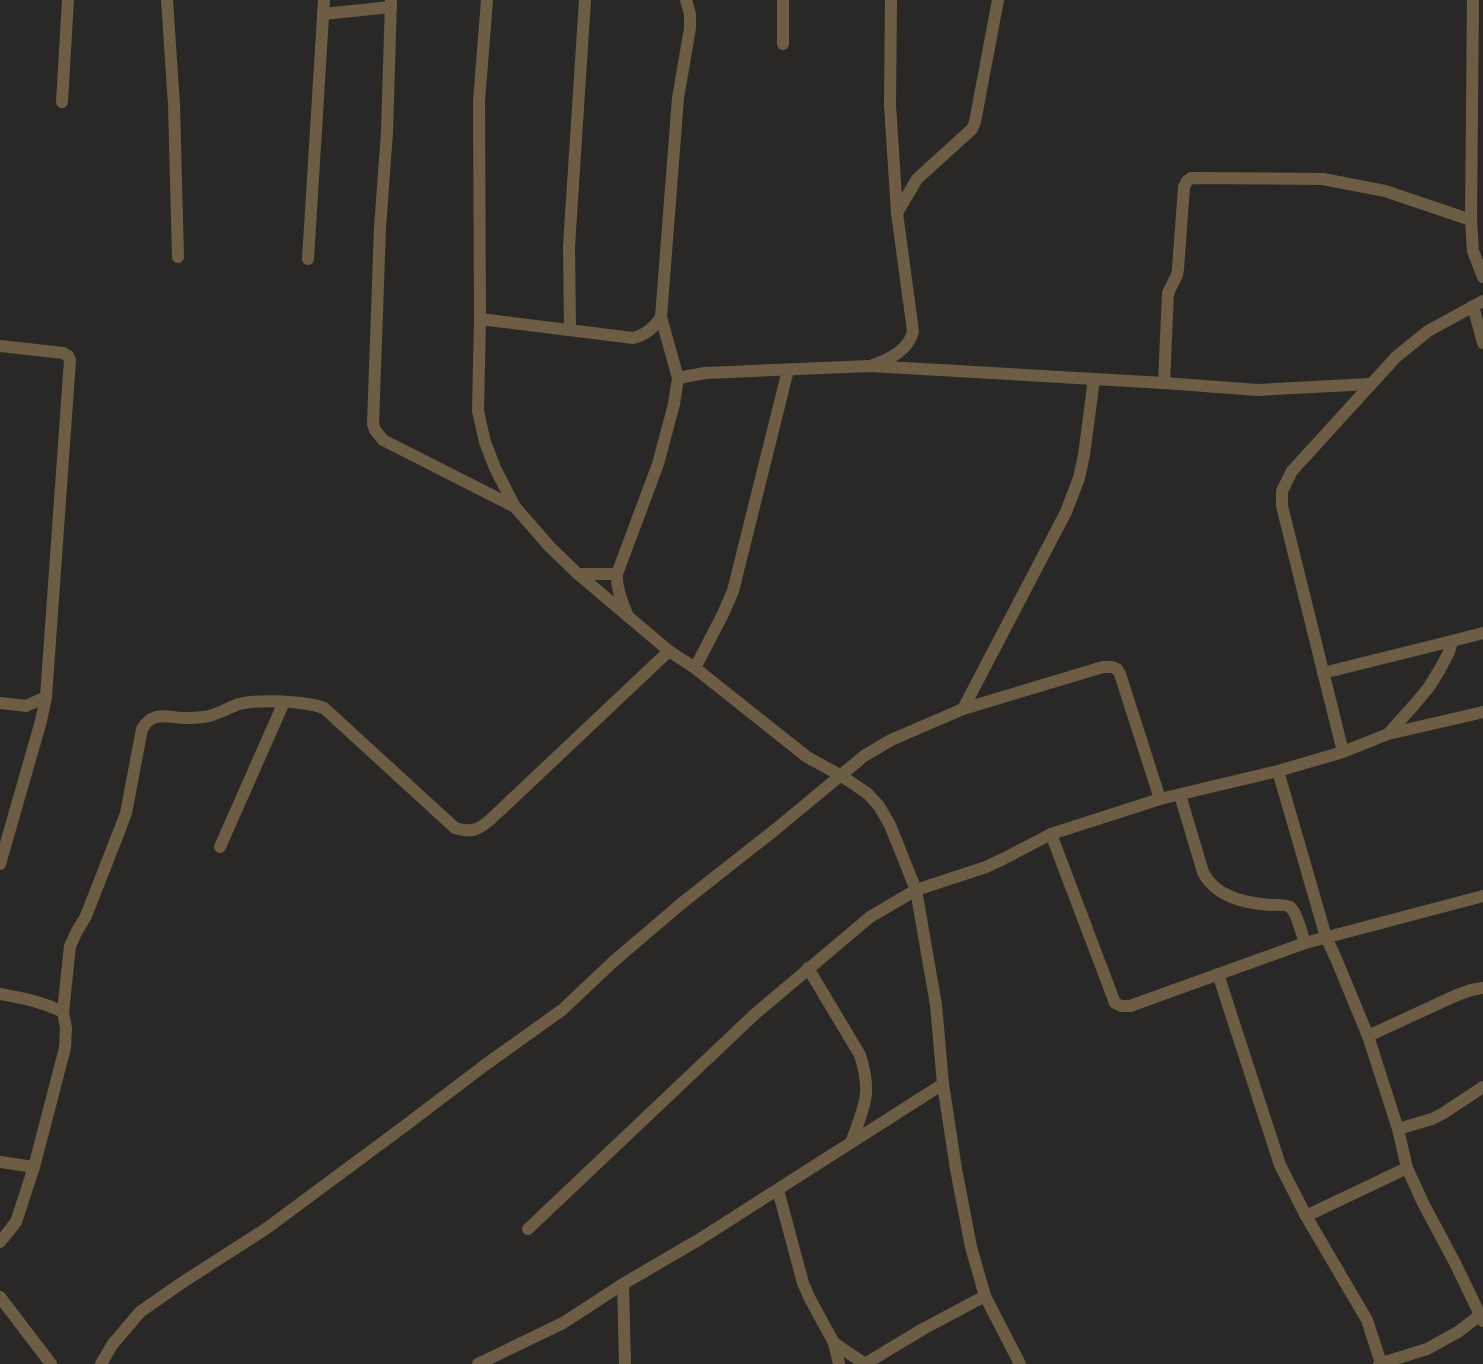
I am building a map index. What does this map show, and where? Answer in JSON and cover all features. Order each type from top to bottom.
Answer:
[{"type":"street","points":[[62,102],[68,0]]},
{"type":"street","points":[[167,0],[174,105],[178,257]]},
{"type":"street","points":[[308,260],[324,0]]},
{"type":"street","points":[[487,0],[479,101],[480,319],[478,411],[484,442],[515,507],[550,548],[670,651],[695,668],[807,757],[840,775],[867,793],[890,825],[916,890],[936,1005],[943,1084],[956,1169],[971,1247],[985,1296],[1020,1364]]},
{"type":"street","points":[[570,330],[569,246],[584,0]]},
{"type":"street","points":[[627,615],[616,580],[617,574],[658,464],[674,404],[678,378],[661,318],[678,98],[690,28],[690,14],[686,0]]},
{"type":"street","points":[[783,0],[783,44]]},
{"type":"street","points":[[870,366],[898,353],[912,337],[913,331],[897,213],[890,105],[891,0]]},
{"type":"street","points":[[897,213],[917,179],[972,129],[975,122],[998,0]]},
{"type":"street","points":[[1472,0],[1471,220],[1473,251],[1483,277]]},
{"type":"street","points":[[323,14],[391,3],[387,132],[380,228],[374,430],[383,440],[515,507]]},
{"type":"street","points":[[1164,383],[1168,293],[1178,269],[1184,187],[1187,181],[1192,178],[1323,179],[1385,191],[1471,220]]},
{"type":"street","points":[[1343,752],[1282,506],[1282,491],[1292,471],[1370,384],[1396,357],[1428,331],[1478,303],[1483,343]]},
{"type":"street","points":[[480,319],[633,338],[648,332],[661,318]]},
{"type":"street","points":[[0,346],[63,353],[70,360],[46,697],[41,721],[0,864]]},
{"type":"street","points":[[678,378],[705,373],[870,366],[1258,390],[1370,384]]},
{"type":"street","points":[[695,668],[733,591],[788,370]]},
{"type":"street","points":[[963,709],[1066,512],[1084,455],[1094,379]]},
{"type":"street","points":[[578,574],[617,574]]},
{"type":"street","points":[[1323,673],[1483,633]]},
{"type":"street","points":[[1388,734],[1429,686],[1449,652],[1452,641]]},
{"type":"street","points":[[0,1242],[16,1222],[34,1168],[65,1048],[66,1028],[64,1012],[70,946],[86,916],[126,813],[142,729],[145,723],[158,716],[204,717],[239,704],[261,701],[306,703],[324,708],[455,828],[471,831],[481,828],[490,820],[670,651]]},
{"type":"street","points":[[101,1364],[112,1345],[140,1312],[267,1228],[485,1065],[562,1010],[614,961],[682,903],[864,756],[891,740],[963,709],[1112,667],[1117,669],[1120,674],[1160,799]]},
{"type":"street","points":[[0,703],[26,706],[46,697]]},
{"type":"street","points":[[220,847],[284,702]]},
{"type":"street","points":[[26,706],[41,721]]},
{"type":"street","points":[[528,1228],[755,1014],[870,917],[916,890],[986,867],[1051,834],[1160,799],[1278,771],[1343,752],[1388,734],[1483,712]]},
{"type":"street","points":[[1218,974],[1280,1165],[1306,1216],[1367,1320],[1380,1364],[1427,1349],[1482,1318],[1456,1263],[1422,1203],[1407,1168],[1398,1129],[1368,1036],[1326,937],[1278,771]]},
{"type":"street","points":[[1180,795],[1203,872],[1212,887],[1246,902],[1283,905],[1290,908],[1295,913],[1305,943]]},
{"type":"street","points":[[1051,834],[1115,1003],[1121,1006],[1130,1006],[1305,943],[1483,896]]},
{"type":"street","points":[[808,968],[860,1055],[865,1071],[866,1103],[852,1140]]},
{"type":"street","points":[[1368,1036],[1456,995],[1483,988]]},
{"type":"street","points":[[0,994],[29,999],[64,1012]]},
{"type":"street","points":[[478,1364],[563,1323],[623,1284],[778,1190],[852,1140],[943,1084]]},
{"type":"street","points":[[1398,1129],[1432,1119],[1442,1114],[1483,1086]]},
{"type":"street","points":[[0,1162],[34,1168]]},
{"type":"street","points":[[1306,1216],[1407,1168]]},
{"type":"street","points":[[778,1190],[802,1283],[834,1343],[839,1364]]},
{"type":"street","points":[[623,1284],[625,1364]]},
{"type":"street","points":[[834,1343],[865,1364],[924,1328],[985,1296]]},
{"type":"street","points":[[0,1297],[51,1364]]}]
